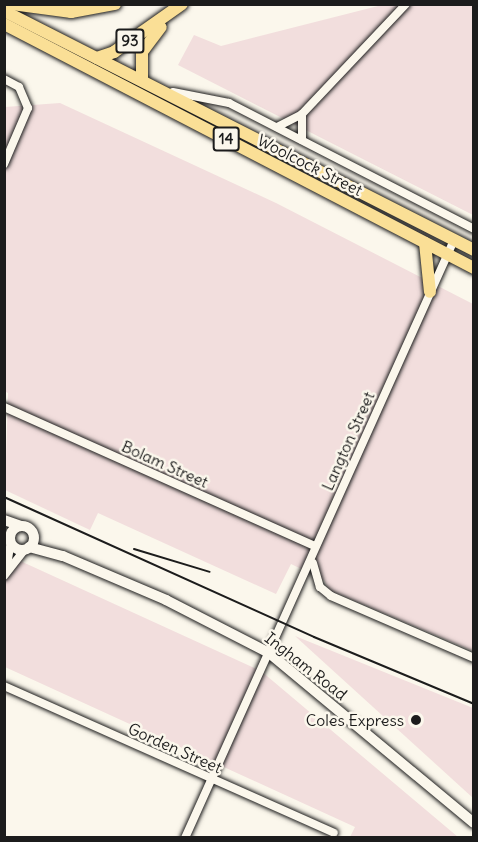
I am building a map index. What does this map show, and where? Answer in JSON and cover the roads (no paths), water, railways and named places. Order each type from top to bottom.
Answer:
[{"type":"main road","name":"93","points":[[12,4],[71,12],[115,4]]},
{"type":"main road","name":"93","points":[[71,59],[98,58],[114,52],[182,4]]},
{"type":"main road","points":[[142,79],[140,57],[150,37],[187,4]]},
{"type":"main road","name":"Woolcock Street","points":[[4,11],[158,87],[474,250]]},
{"type":"main road","name":"Woolcock Street","points":[[4,24],[474,268]]},
{"type":"main road","points":[[71,59],[79,52],[75,46]]},
{"type":"main road","points":[[425,243],[430,292]]},
{"type":"main road","points":[[4,520],[21,526],[34,536],[27,548],[17,548],[9,540],[12,533],[21,526]]},
{"type":"main road","name":"Ingham Road","points":[[34,536],[63,556],[208,620],[269,653],[474,823]]},
{"type":"main road","name":"Ingham Road","points":[[27,548],[63,556]]},
{"type":"street","points":[[277,127],[302,114],[406,4]]},
{"type":"street","points":[[4,79],[19,87],[26,97],[27,114],[4,164]]},
{"type":"street","points":[[158,87],[194,99],[218,99],[474,229]]},
{"type":"street","points":[[302,114],[302,140]]},
{"type":"street","name":"Langton Street","points":[[185,837],[313,559],[315,546],[454,240]]},
{"type":"street","name":"Bolam Street","points":[[4,407],[315,546]]},
{"type":"street","points":[[5,575],[9,540]]},
{"type":"street","points":[[5,575],[27,548]]},
{"type":"street","points":[[313,559],[320,587],[331,596],[474,658]]},
{"type":"street","name":"Gorden Street","points":[[4,686],[334,833]]},
{"type":"railway","points":[[4,497],[314,637],[474,704]]},
{"type":"railway","points":[[134,549],[210,572]]},
{"type":"place","name":"Coles Express","points":[[416,720]]}]
